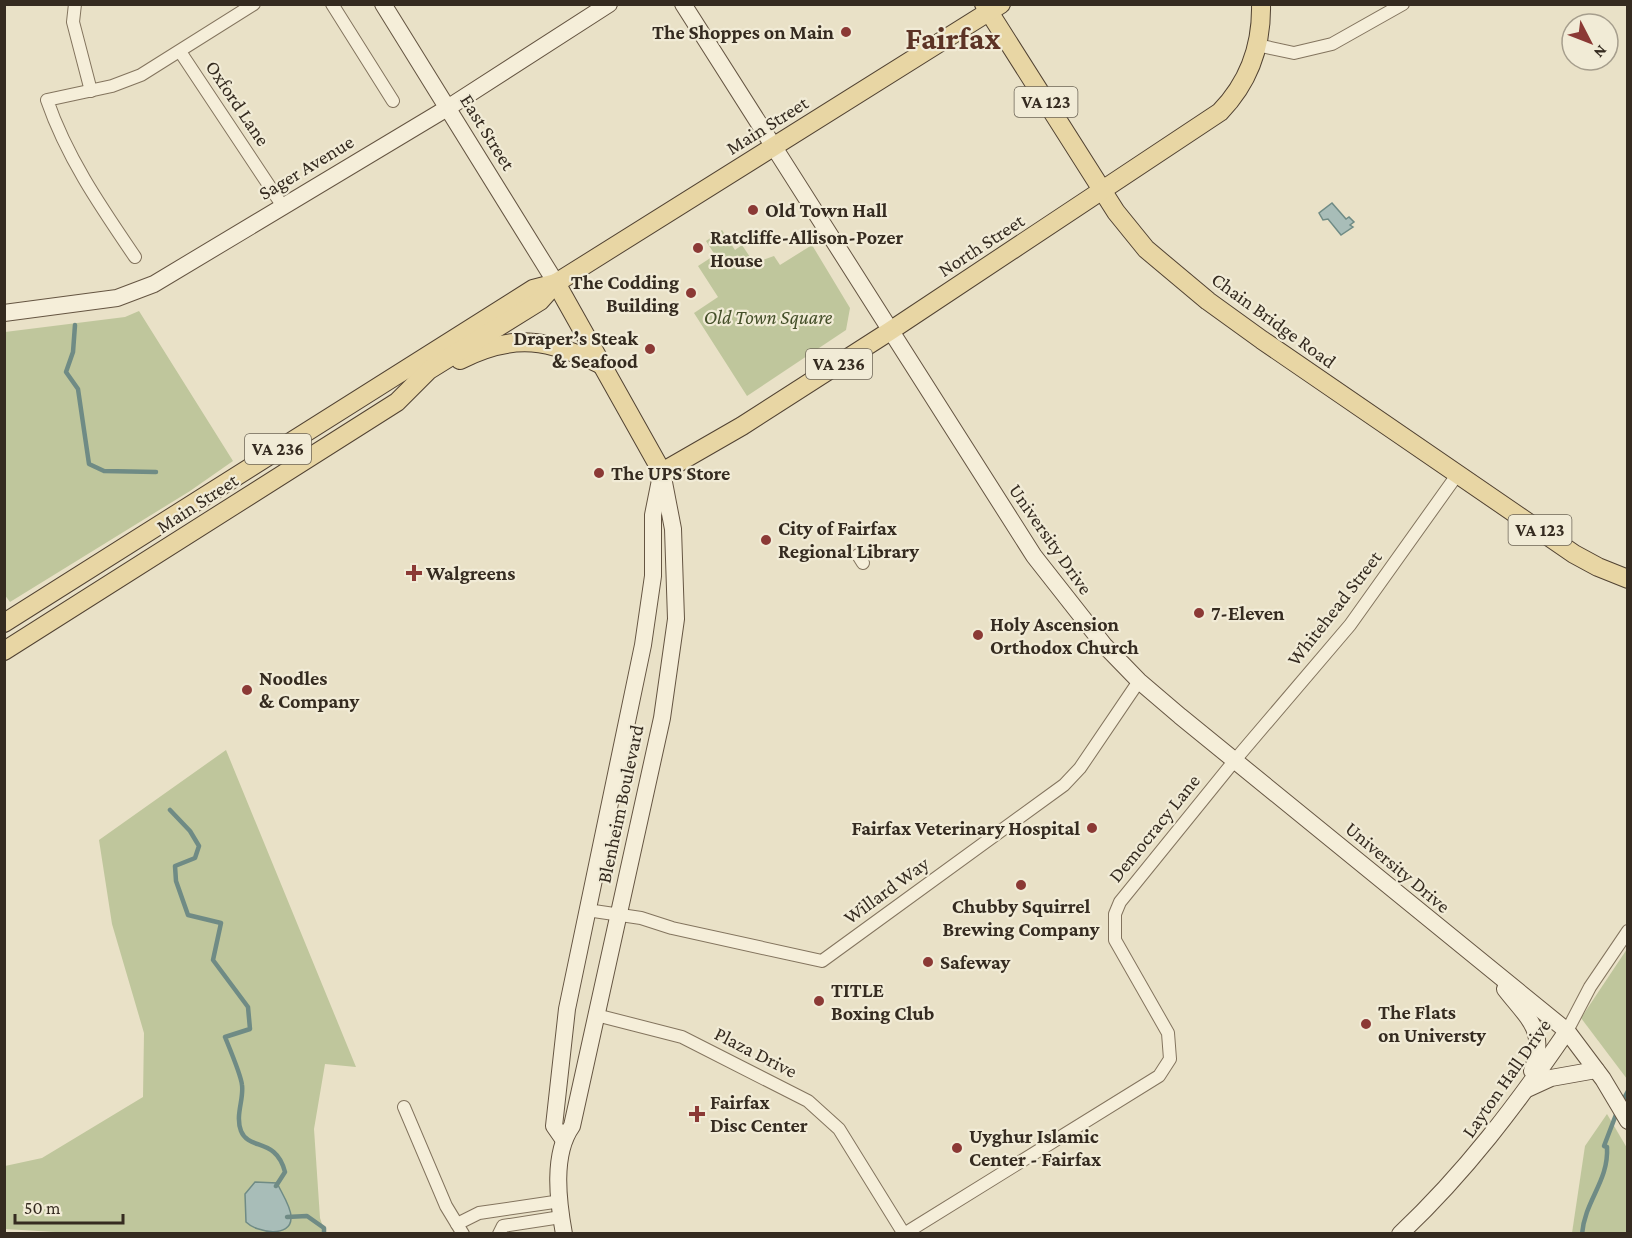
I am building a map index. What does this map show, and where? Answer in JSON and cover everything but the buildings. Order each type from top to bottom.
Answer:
[{"type":"main road","name":"North Street","points":[[662,472],[788,397],[1202,126],[1233,99],[1248,70],[1257,45],[1261,4]]},
{"type":"main road","name":"Main Street","points":[[4,651],[396,402],[429,370],[540,301],[556,283],[773,149],[992,7]]},
{"type":"main road","name":"Chain Bridge Road","points":[[992,7],[1104,192],[1140,243],[1175,276],[1362,411],[1574,554],[1628,579]]},
{"type":"main road","name":"Main Street","points":[[4,623],[532,289],[556,283]]},
{"type":"main road","name":"Blenheim Boulevard","points":[[556,283],[662,472]]},
{"type":"main road","name":"VA 236","points":[[396,402],[462,358],[489,347],[516,342],[547,343],[602,365]]},
{"type":"street","points":[[75,4],[73,22],[91,91]]},
{"type":"street","points":[[135,257],[72,159],[59,135],[47,100],[127,81],[181,52],[254,4]]},
{"type":"street","name":"East Street","points":[[383,4],[449,107],[556,283]]},
{"type":"street","name":"Sager Avenue","points":[[4,313],[91,303],[138,291],[449,107],[609,4]]},
{"type":"street","name":"University Drive","points":[[683,4],[773,149],[1034,556],[1104,645],[1139,681],[1489,970],[1567,1031],[1600,1074],[1628,1121]]},
{"type":"street","points":[[1257,45],[1294,53],[1332,44],[1402,4]]},
{"type":"street","points":[[335,6],[393,101]]},
{"type":"street","name":"Oxford Lane","points":[[181,52],[282,206]]},
{"type":"street","name":"Blenheim Boulevard","points":[[563,1139],[554,1126],[567,1009],[645,633],[652,576],[653,514],[662,472]]},
{"type":"street","name":"Blenheim Boulevard","points":[[564,1233],[559,1173],[563,1139],[572,1126],[662,718],[676,619],[673,529],[662,472]]},
{"type":"street","name":"Whitehead Street","points":[[1235,760],[1350,625],[1457,474]]},
{"type":"street","name":"Willard Way","points":[[587,910],[641,918],[672,928],[822,961],[1064,785],[1080,768],[1139,681]]},
{"type":"street","name":"Democracy Lane","points":[[904,1233],[1159,1076],[1170,1059],[1168,1033],[1115,940],[1115,914],[1127,892],[1235,760]]},
{"type":"street","name":"Layton Hall Drive","points":[[1400,1233],[1437,1199],[1480,1151],[1567,1031],[1590,987],[1628,931]]},
{"type":"street","points":[[1489,970],[1536,1030],[1539,1051],[1526,1089]]},
{"type":"street","name":"Plaza Drive","points":[[596,1015],[682,1038],[808,1101],[839,1129],[904,1233]]},
{"type":"street","points":[[1526,1089],[1551,1078],[1600,1074]]},
{"type":"street","points":[[404,1107],[446,1206],[460,1229],[479,1213],[561,1209]]},
{"type":"street","points":[[500,1211],[501,1230],[561,1209]]},
{"type":"green space","name":"Old Town Square","points":[[722,230],[735,250],[742,245],[754,263],[774,256],[780,265],[812,245],[850,308],[846,330],[747,396],[694,313],[718,297],[698,266],[715,255],[706,241]]},
{"type":"green space","points":[[139,311],[233,461],[190,491],[10,602],[4,594],[5,332],[125,317]]},
{"type":"green space","points":[[226,750],[356,1067],[325,1064],[314,1129],[320,1218],[325,1233],[88,1234],[5,1229],[5,1166],[42,1158],[143,1097],[144,1033],[112,924],[99,840]]},
{"type":"green space","points":[[1627,949],[1627,1079],[1581,1018]]},
{"type":"green space","points":[[1607,1114],[1627,1148],[1627,1233],[1572,1233],[1585,1146]]},
{"type":"water","points":[[1332,203],[1346,219],[1349,217],[1354,222],[1350,225],[1353,227],[1341,235],[1328,219],[1323,220],[1319,213]]},
{"type":"water","points":[[255,1182],[277,1183],[291,1214],[290,1224],[286,1229],[265,1231],[246,1222],[245,1194]]},
{"type":"waterway","points":[[75,325],[73,352],[66,372],[78,389],[89,464],[104,471],[156,472]]},
{"type":"waterway","points":[[170,810],[190,831],[199,846],[195,858],[175,866],[176,881],[188,915],[221,923],[213,960],[248,1007],[250,1029],[225,1037],[242,1085],[239,1119],[241,1131],[250,1141],[269,1149],[281,1161],[285,1172],[276,1186]]},
{"type":"waterway","points":[[1622,1102],[1628,1091]]},
{"type":"waterway","points":[[1582,1234],[1587,1211],[1601,1181],[1607,1159],[1607,1147],[1604,1146],[1617,1112]]},
{"type":"waterway","points":[[287,1217],[307,1216],[324,1228],[324,1234]]},
{"type":"place","name":"The Shoppes on Main","points":[[846,32]]},
{"type":"place","name":"Old Town Hall","points":[[753,210]]},
{"type":"place","name":"Ratcliffe-Allison-Pozer House","points":[[698,248]]},
{"type":"place","name":"The Codding Building","points":[[691,293]]},
{"type":"place","name":"Draper’s Steak & Seafood","points":[[650,349]]},
{"type":"place","name":"The UPS Store","points":[[599,473]]},
{"type":"place","name":"City of Fairfax Regional Library","points":[[766,540]]},
{"type":"place","name":"Walgreens","points":[[414,573]]},
{"type":"place","name":"7-Eleven","points":[[1199,613]]},
{"type":"place","name":"Holy Ascension Orthodox Church","points":[[978,635]]},
{"type":"place","name":"Noodles & Company","points":[[247,690]]},
{"type":"place","name":"Fairfax Veterinary Hospital","points":[[1092,828]]},
{"type":"place","name":"Chubby Squirrel Brewing Company","points":[[1021,885]]},
{"type":"place","name":"Safeway","points":[[928,962]]},
{"type":"place","name":"TITLE Boxing Club","points":[[819,1001]]},
{"type":"place","name":"The Flats on Universty","points":[[1366,1024]]},
{"type":"place","name":"Fairfax Disc Center","points":[[697,1114]]},
{"type":"place","name":"Uyghur Islamic Center - Fairfax","points":[[957,1148]]},
{"type":"district","name":"Fairfax","points":[[953,38]]}]
